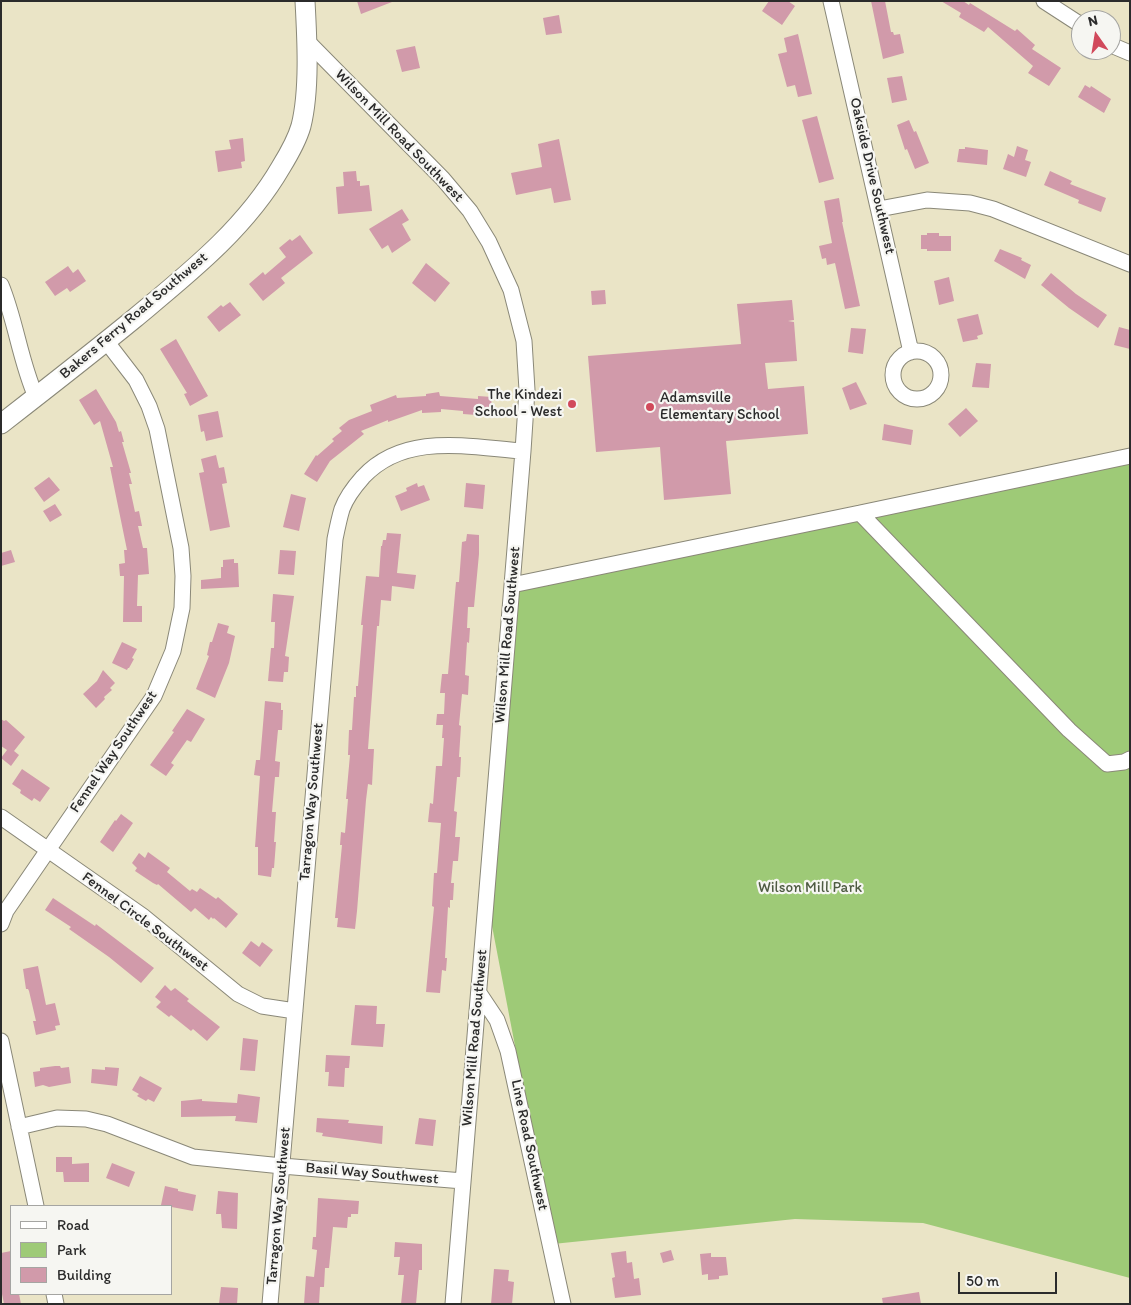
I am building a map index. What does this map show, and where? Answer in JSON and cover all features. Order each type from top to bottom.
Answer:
[{"type":"street","name":"Bakers Ferry Road Southwest","points":[[1,424],[198,266],[245,218],[268,190],[292,147],[300,127],[304,106],[307,41],[305,1]]},
{"type":"street","name":"Oakside Drive Southwest","points":[[831,1],[911,352]]},
{"type":"street","points":[[1044,1],[1071,19]]},
{"type":"street","name":"Wilson Mill Road Southwest","points":[[307,41],[443,179],[470,211],[489,242],[510,290],[524,341],[527,390],[523,451],[453,1304]]},
{"type":"street","points":[[879,209],[927,200],[970,203],[993,209],[1130,264]]},
{"type":"street","points":[[1,285],[7,299],[28,378],[36,396]]},
{"type":"street","name":"Fennel Way Southwest","points":[[1,924],[6,911],[154,696],[173,652],[182,608],[184,576],[181,548],[157,429],[149,406],[136,380],[106,341]]},
{"type":"street","name":"Tarragon Way Southwest","points":[[270,1304],[335,539],[342,508],[355,486],[370,470],[387,458],[407,449],[439,444],[523,451]]},
{"type":"street","points":[[512,585],[1130,456]]},
{"type":"street","points":[[860,513],[1069,730],[1107,764],[1124,762],[1130,759]]},
{"type":"street","name":"Fennel Circle Southwest","points":[[1,816],[144,917],[238,994],[262,1006],[295,1011]]},
{"type":"street","name":"Line Road Southwest","points":[[479,992],[497,1020],[508,1051],[563,1304]]},
{"type":"street","points":[[1,1041],[36,1205]]},
{"type":"street","name":"Basil Way Southwest","points":[[19,1127],[57,1118],[86,1119],[106,1124],[193,1157],[463,1181]]},
{"type":"green space","name":"Wilson Mill Park","points":[[1130,449],[1130,1278],[923,1223],[795,1219],[553,1244],[488,905],[512,579]]},
{"type":"building","points":[[357,1],[392,1],[392,2],[361,14]]},
{"type":"building","points":[[769,1],[788,1],[795,6],[782,25],[762,11]]},
{"type":"building","points":[[871,1],[885,1],[891,32],[894,35],[900,34],[904,53],[883,59]]},
{"type":"building","points":[[941,1],[963,1],[969,5],[970,3],[1015,31],[1017,29],[1035,45],[1032,49],[1061,68],[1049,86],[1028,73],[1033,66],[988,27],[984,32],[959,17],[961,13]]},
{"type":"building","points":[[559,15],[562,33],[546,35],[543,18]]},
{"type":"building","points":[[798,34],[812,94],[798,97],[795,85],[787,87],[778,54],[787,52],[784,38]]},
{"type":"building","points":[[415,46],[420,68],[402,72],[396,50]]},
{"type":"building","points":[[902,76],[907,100],[892,103],[887,78]]},
{"type":"building","points":[[1085,85],[1090,88],[1091,86],[1111,99],[1104,113],[1078,97]]},
{"type":"building","points":[[817,116],[834,179],[819,183],[802,120]]},
{"type":"building","points":[[909,120],[914,132],[916,131],[929,163],[915,169],[907,149],[905,150],[897,125]]},
{"type":"building","points":[[243,138],[245,161],[241,162],[242,168],[218,172],[215,151],[231,149],[229,140]]},
{"type":"building","points":[[559,139],[571,200],[554,203],[551,188],[516,195],[511,173],[542,167],[538,144]]},
{"type":"building","points":[[1017,146],[1028,150],[1025,160],[1031,162],[1026,177],[1003,169],[1008,154],[1014,157]]},
{"type":"building","points":[[965,147],[988,150],[987,165],[957,162],[959,149],[965,149]]},
{"type":"building","points":[[356,171],[357,181],[360,181],[360,186],[369,185],[372,211],[338,214],[336,187],[344,186],[343,172]]},
{"type":"building","points":[[1050,171],[1072,181],[1070,184],[1106,198],[1101,212],[1078,203],[1079,200],[1044,185]]},
{"type":"building","points":[[839,198],[842,222],[860,306],[845,309],[835,263],[827,265],[826,258],[822,259],[819,246],[832,243],[824,201]]},
{"type":"building","points":[[402,209],[409,220],[402,224],[411,240],[392,253],[388,245],[382,249],[369,229]]},
{"type":"building","points":[[927,233],[951,236],[951,251],[927,251],[927,249],[921,249],[921,235],[927,235]]},
{"type":"building","points":[[300,235],[313,253],[281,278],[285,283],[263,301],[249,284],[263,272],[265,275],[286,257],[279,248],[290,239],[292,241]]},
{"type":"building","points":[[1000,249],[1022,258],[1021,260],[1031,265],[1025,279],[994,261]]},
{"type":"building","points":[[426,263],[450,283],[435,302],[412,283]]},
{"type":"building","points":[[68,266],[73,273],[78,269],[86,281],[70,292],[67,288],[55,296],[45,282]]},
{"type":"building","points":[[1051,273],[1076,294],[1107,315],[1098,328],[1041,285]]},
{"type":"building","points":[[949,277],[954,301],[939,305],[934,281]]},
{"type":"building","points":[[605,290],[606,304],[592,305],[591,291]]},
{"type":"building","points":[[792,300],[794,320],[788,321],[794,322],[797,361],[765,363],[768,389],[804,386],[808,434],[726,441],[731,494],[664,500],[660,447],[596,452],[588,356],[741,344],[737,304]]},
{"type":"building","points":[[230,302],[241,315],[219,332],[207,317],[221,305],[223,307]]},
{"type":"building","points":[[978,314],[983,334],[977,336],[978,339],[963,342],[957,319]]},
{"type":"building","points":[[1119,327],[1130,330],[1130,349],[1114,345]]},
{"type":"building","points":[[851,328],[866,329],[863,354],[848,352]]},
{"type":"building","points":[[176,339],[208,396],[190,406],[184,394],[187,393],[160,349]]},
{"type":"building","points":[[976,363],[991,364],[989,388],[972,387]]},
{"type":"building","points":[[856,382],[867,404],[850,410],[842,388]]},
{"type":"building","points":[[96,389],[116,422],[119,432],[121,431],[124,442],[122,442],[131,473],[129,473],[132,484],[129,484],[135,512],[139,511],[142,526],[138,526],[143,548],[147,548],[149,574],[138,575],[137,606],[142,606],[142,622],[123,622],[124,576],[120,576],[119,564],[125,563],[124,550],[127,550],[110,467],[113,467],[100,421],[94,425],[79,400]]},
{"type":"building","points":[[439,392],[440,396],[478,399],[478,396],[492,397],[490,416],[463,414],[463,411],[441,409],[441,412],[422,413],[422,410],[388,422],[388,420],[361,431],[364,434],[330,461],[317,482],[304,474],[316,455],[334,441],[332,439],[342,431],[339,428],[349,420],[372,411],[370,405],[396,395],[397,398],[426,396],[426,394]]},
{"type":"building","points":[[966,408],[978,421],[960,437],[948,424]]},
{"type":"building","points":[[218,411],[223,437],[206,441],[204,431],[201,432],[198,415]]},
{"type":"building","points":[[884,424],[913,430],[911,445],[882,440]]},
{"type":"building","points":[[216,455],[219,468],[224,467],[227,483],[222,484],[230,527],[210,531],[199,473],[204,472],[201,459]]},
{"type":"building","points":[[49,477],[60,490],[44,502],[34,488]]},
{"type":"building","points":[[417,483],[418,487],[424,485],[430,500],[401,511],[395,496],[407,491],[406,488]]},
{"type":"building","points":[[466,483],[485,485],[483,509],[464,507]]},
{"type":"building","points":[[291,494],[306,498],[299,531],[283,527]]},
{"type":"building","points":[[55,504],[62,515],[50,522],[43,511]]},
{"type":"building","points":[[387,533],[401,534],[397,573],[416,575],[414,589],[392,586],[391,601],[381,600],[379,626],[377,626],[368,749],[374,749],[372,785],[368,784],[366,800],[355,929],[337,927],[338,918],[335,918],[342,845],[340,845],[341,832],[345,833],[348,799],[346,799],[350,755],[348,755],[349,730],[352,730],[354,697],[356,697],[356,686],[358,686],[366,576],[379,577],[381,546],[383,540],[386,540]]},
{"type":"building","points":[[467,534],[479,535],[479,554],[474,607],[468,607],[467,628],[470,628],[469,643],[467,642],[465,675],[469,676],[468,695],[462,694],[459,725],[461,726],[460,777],[457,777],[454,811],[457,812],[455,837],[460,837],[458,861],[453,861],[451,883],[454,883],[453,900],[450,900],[450,908],[448,907],[446,971],[442,970],[440,993],[426,992],[434,907],[432,906],[434,873],[437,873],[441,823],[428,822],[430,803],[433,804],[436,766],[442,766],[443,725],[436,725],[437,714],[444,714],[445,693],[440,693],[442,674],[448,674],[456,582],[459,582],[462,542],[466,541]]},
{"type":"building","points":[[11,550],[15,562],[1,566],[1,553]]},
{"type":"building","points":[[280,550],[296,551],[294,575],[278,574]]},
{"type":"building","points":[[234,559],[234,563],[238,563],[239,587],[201,589],[201,580],[221,578],[223,560]]},
{"type":"building","points":[[273,594],[294,596],[285,656],[289,657],[288,672],[284,672],[283,682],[268,681],[271,648],[274,648],[275,622],[271,622]]},
{"type":"building","points":[[218,623],[229,626],[227,633],[235,636],[229,663],[215,698],[196,689],[209,656],[207,655],[210,642],[212,642]]},
{"type":"building","points":[[122,642],[137,649],[132,658],[134,659],[127,670],[112,663]]},
{"type":"building","points":[[103,670],[115,683],[110,688],[112,690],[96,708],[83,694],[97,681]]},
{"type":"building","points":[[265,701],[281,703],[281,710],[283,710],[282,730],[278,730],[275,761],[280,762],[279,777],[275,777],[272,812],[276,812],[274,842],[276,842],[274,868],[272,868],[271,877],[258,875],[258,847],[255,847],[260,776],[254,775],[256,760],[260,760]]},
{"type":"building","points":[[187,709],[205,719],[191,742],[187,740],[171,763],[174,765],[166,776],[150,765],[174,732],[172,731]]},
{"type":"building","points":[[1,719],[6,720],[25,737],[14,751],[19,755],[11,766],[1,758],[7,750],[1,746]]},
{"type":"building","points":[[22,769],[50,788],[40,802],[34,798],[32,801],[20,793],[21,790],[12,784]]},
{"type":"building","points":[[121,814],[133,823],[113,852],[100,842]]},
{"type":"building","points":[[148,852],[170,868],[167,872],[190,891],[192,889],[197,892],[200,888],[216,899],[218,897],[238,914],[226,928],[214,918],[211,917],[209,920],[195,908],[191,912],[158,884],[153,883],[135,871],[137,868],[132,863],[139,853],[145,858]]},
{"type":"building","points":[[53,898],[95,926],[96,924],[154,968],[141,983],[109,957],[69,929],[71,927],[45,910]]},
{"type":"building","points":[[251,941],[259,947],[262,942],[273,950],[260,967],[242,953]]},
{"type":"building","points":[[38,966],[46,1005],[55,1003],[60,1025],[55,1026],[56,1030],[36,1035],[33,1021],[36,1021],[29,991],[26,989],[23,969]]},
{"type":"building","points":[[165,985],[171,991],[175,988],[189,999],[187,1001],[220,1027],[207,1041],[193,1029],[191,1031],[171,1015],[169,1017],[156,1007],[161,1002],[155,997]]},
{"type":"building","points":[[355,1005],[377,1006],[376,1024],[385,1024],[383,1047],[351,1045]]},
{"type":"building","points":[[243,1038],[258,1040],[255,1071],[240,1070]]},
{"type":"building","points":[[326,1055],[350,1056],[349,1068],[345,1068],[344,1087],[328,1086],[329,1072],[325,1072]]},
{"type":"building","points":[[60,1066],[61,1068],[69,1067],[71,1083],[49,1087],[43,1085],[35,1087],[33,1072],[40,1071],[40,1068]]},
{"type":"building","points":[[105,1067],[119,1068],[117,1086],[91,1083],[92,1069],[105,1070]]},
{"type":"building","points":[[140,1076],[162,1088],[154,1102],[148,1099],[146,1101],[137,1096],[139,1094],[132,1090]]},
{"type":"building","points":[[238,1094],[260,1097],[257,1123],[235,1121],[236,1116],[181,1117],[181,1101],[202,1099],[202,1101],[237,1103]]},
{"type":"building","points":[[317,1118],[349,1120],[348,1123],[383,1126],[382,1144],[322,1136],[323,1133],[316,1132]]},
{"type":"building","points":[[419,1118],[436,1120],[433,1146],[415,1144]]},
{"type":"building","points":[[56,1157],[72,1157],[72,1164],[89,1163],[89,1182],[64,1182],[63,1172],[56,1172]]},
{"type":"building","points":[[112,1163],[135,1172],[129,1187],[106,1178]]},
{"type":"building","points":[[165,1186],[196,1195],[193,1211],[172,1207],[172,1205],[161,1205]]},
{"type":"building","points":[[218,1191],[238,1193],[237,1229],[222,1228],[221,1214],[216,1214]]},
{"type":"building","points":[[318,1198],[359,1201],[358,1214],[351,1214],[351,1217],[348,1217],[347,1228],[333,1227],[329,1268],[325,1268],[324,1287],[320,1287],[319,1304],[304,1304],[306,1276],[314,1277],[317,1250],[312,1249],[313,1237],[316,1237]]},
{"type":"building","points":[[395,1242],[422,1244],[422,1270],[419,1270],[416,1304],[401,1304],[404,1275],[398,1275],[400,1257],[394,1257]]},
{"type":"building","points":[[671,1250],[674,1260],[663,1263],[660,1253]]},
{"type":"building","points":[[10,1251],[10,1295],[19,1295],[21,1304],[4,1304],[1,1289],[1,1253]]},
{"type":"building","points":[[626,1251],[627,1263],[632,1262],[634,1279],[639,1278],[641,1295],[615,1298],[612,1278],[615,1277],[611,1253]]},
{"type":"building","points":[[711,1253],[711,1257],[726,1257],[728,1275],[719,1276],[719,1279],[708,1280],[708,1274],[702,1275],[700,1254]]},
{"type":"building","points":[[494,1269],[509,1270],[508,1281],[514,1282],[512,1304],[491,1304]]},
{"type":"building","points":[[221,1287],[238,1288],[237,1304],[219,1304]]},
{"type":"building","points":[[919,1292],[921,1304],[883,1304],[882,1298]]},
{"type":"place","name":"The Kindezi School - West","points":[[572,404]]},
{"type":"place","name":"Adamsville Elementary School","points":[[650,407]]}]
